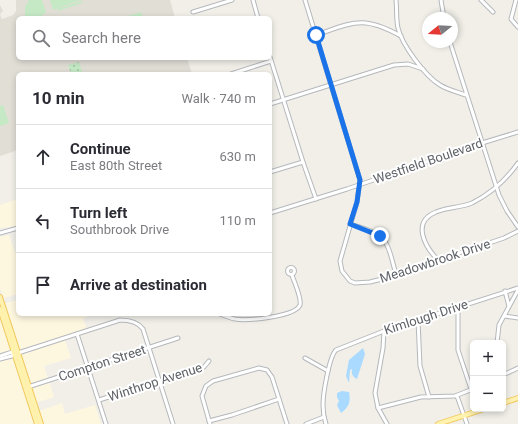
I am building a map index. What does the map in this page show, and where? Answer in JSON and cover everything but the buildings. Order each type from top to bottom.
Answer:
[{"type":"main road","points":[[0,297],[16,353],[41,424]]},
{"type":"main road","points":[[0,309],[16,353]]},
{"type":"main road","points":[[27,387],[37,424]]},
{"type":"main road","points":[[506,402],[518,398]]},
{"type":"main road","points":[[438,424],[474,412]]},
{"type":"street","points":[[194,12],[232,0]]},
{"type":"street","points":[[253,0],[257,16]]},
{"type":"street","points":[[305,0],[353,156],[360,184],[350,224],[376,233],[383,239],[387,245],[396,274]]},
{"type":"street","points":[[396,0],[397,23],[401,36],[423,69],[438,84],[447,89],[466,95]]},
{"type":"street","points":[[441,0],[443,12]]},
{"type":"street","points":[[481,0],[493,12]]},
{"type":"street","points":[[516,0],[511,19],[518,27]]},
{"type":"street","points":[[316,35],[349,24],[365,22],[381,26],[401,36]]},
{"type":"street","points":[[452,48],[497,187],[506,211],[518,227]]},
{"type":"street","points":[[236,72],[268,60]]},
{"type":"street","points":[[271,60],[316,199]]},
{"type":"street","points":[[272,103],[398,64],[408,64],[423,69]]},
{"type":"street","name":"Westfield Boulevard","points":[[272,212],[518,132]]},
{"type":"street","points":[[272,171],[303,162]]},
{"type":"street","points":[[438,260],[427,248],[423,237],[423,225],[426,219],[437,212],[472,203],[497,187],[518,163]]},
{"type":"street","name":"Meadowbrook Drive","points":[[350,224],[340,263],[342,271],[350,281],[355,283],[370,282],[396,274],[504,238],[518,231]]},
{"type":"street","points":[[0,233],[16,229]]},
{"type":"street","points":[[272,315],[294,311],[299,306],[300,299],[292,275]]},
{"type":"street","points":[[497,340],[498,330],[518,289]]},
{"type":"street","name":"Kimlough Drive","points":[[328,371],[335,351],[384,331],[505,291],[518,289]]},
{"type":"street","points":[[505,291],[509,306]]},
{"type":"street","points":[[458,306],[458,351],[470,384]]},
{"type":"street","points":[[226,316],[234,319],[269,316]]},
{"type":"street","points":[[504,316],[518,318]]},
{"type":"street","points":[[0,359],[125,320],[140,326],[143,329],[173,424]]},
{"type":"street","points":[[418,320],[419,361],[429,397]]},
{"type":"street","points":[[384,331],[383,348],[375,391],[378,408],[387,424]]},
{"type":"street","points":[[77,334],[106,424]]},
{"type":"street","name":"Compton Street","points":[[27,387],[178,338]]},
{"type":"street","points":[[0,356],[12,352],[16,353]]},
{"type":"street","points":[[305,358],[328,371],[323,402],[326,424]]},
{"type":"street","name":"Winthrop Avenue","points":[[99,400],[204,366],[209,361]]},
{"type":"street","points":[[506,374],[518,368]]},
{"type":"street","points":[[279,399],[209,422],[202,398],[204,389],[213,381],[257,369],[267,370],[272,377],[287,424]]},
{"type":"street","points":[[378,408],[416,398],[457,396],[470,390]]},
{"type":"street","points":[[457,396],[467,424]]},
{"type":"street","points":[[306,424],[324,417]]},
{"type":"shaded area","points":[[16,0],[170,0],[174,16],[16,16],[16,60],[188,60],[191,72],[16,72],[16,151],[0,156],[0,14],[2,19],[13,15],[16,11]]},
{"type":"shaded area","points":[[0,5],[3,11],[0,14]]},
{"type":"shaded area","points":[[16,200],[16,226],[0,228],[0,205]]},
{"type":"shaded area","points":[[9,235],[16,254],[16,295],[4,298],[0,288],[0,237]]},
{"type":"shaded area","points":[[16,300],[16,316],[89,316],[83,318],[88,333],[65,340],[71,358],[44,366],[54,397],[36,403],[5,303]]},
{"type":"shaded area","points":[[0,319],[14,360],[34,424],[0,424]]},
{"type":"shaded area","points":[[62,403],[65,414],[95,405],[101,424],[43,424],[39,411]]},
{"type":"green space","points":[[29,0],[42,0],[46,12],[41,16],[25,16],[25,7]]},
{"type":"green space","points":[[50,0],[81,0],[53,10]]},
{"type":"green space","points":[[82,1],[82,3],[58,11],[57,9]]},
{"type":"green space","points":[[141,12],[142,16],[128,16]]},
{"type":"green space","points":[[79,62],[82,72],[70,72],[68,65]]},
{"type":"green space","points":[[3,105],[9,123],[0,126],[0,106]]},
{"type":"water","points":[[363,348],[365,354],[357,379],[353,375],[352,369],[350,370],[349,383],[346,376],[349,360]]},
{"type":"water","points":[[342,391],[349,392],[350,399],[348,406],[341,413],[337,405],[339,401],[337,393]]},
{"type":"route","points":[[316,35],[360,180],[357,202],[350,224],[376,233],[380,236]]}]
